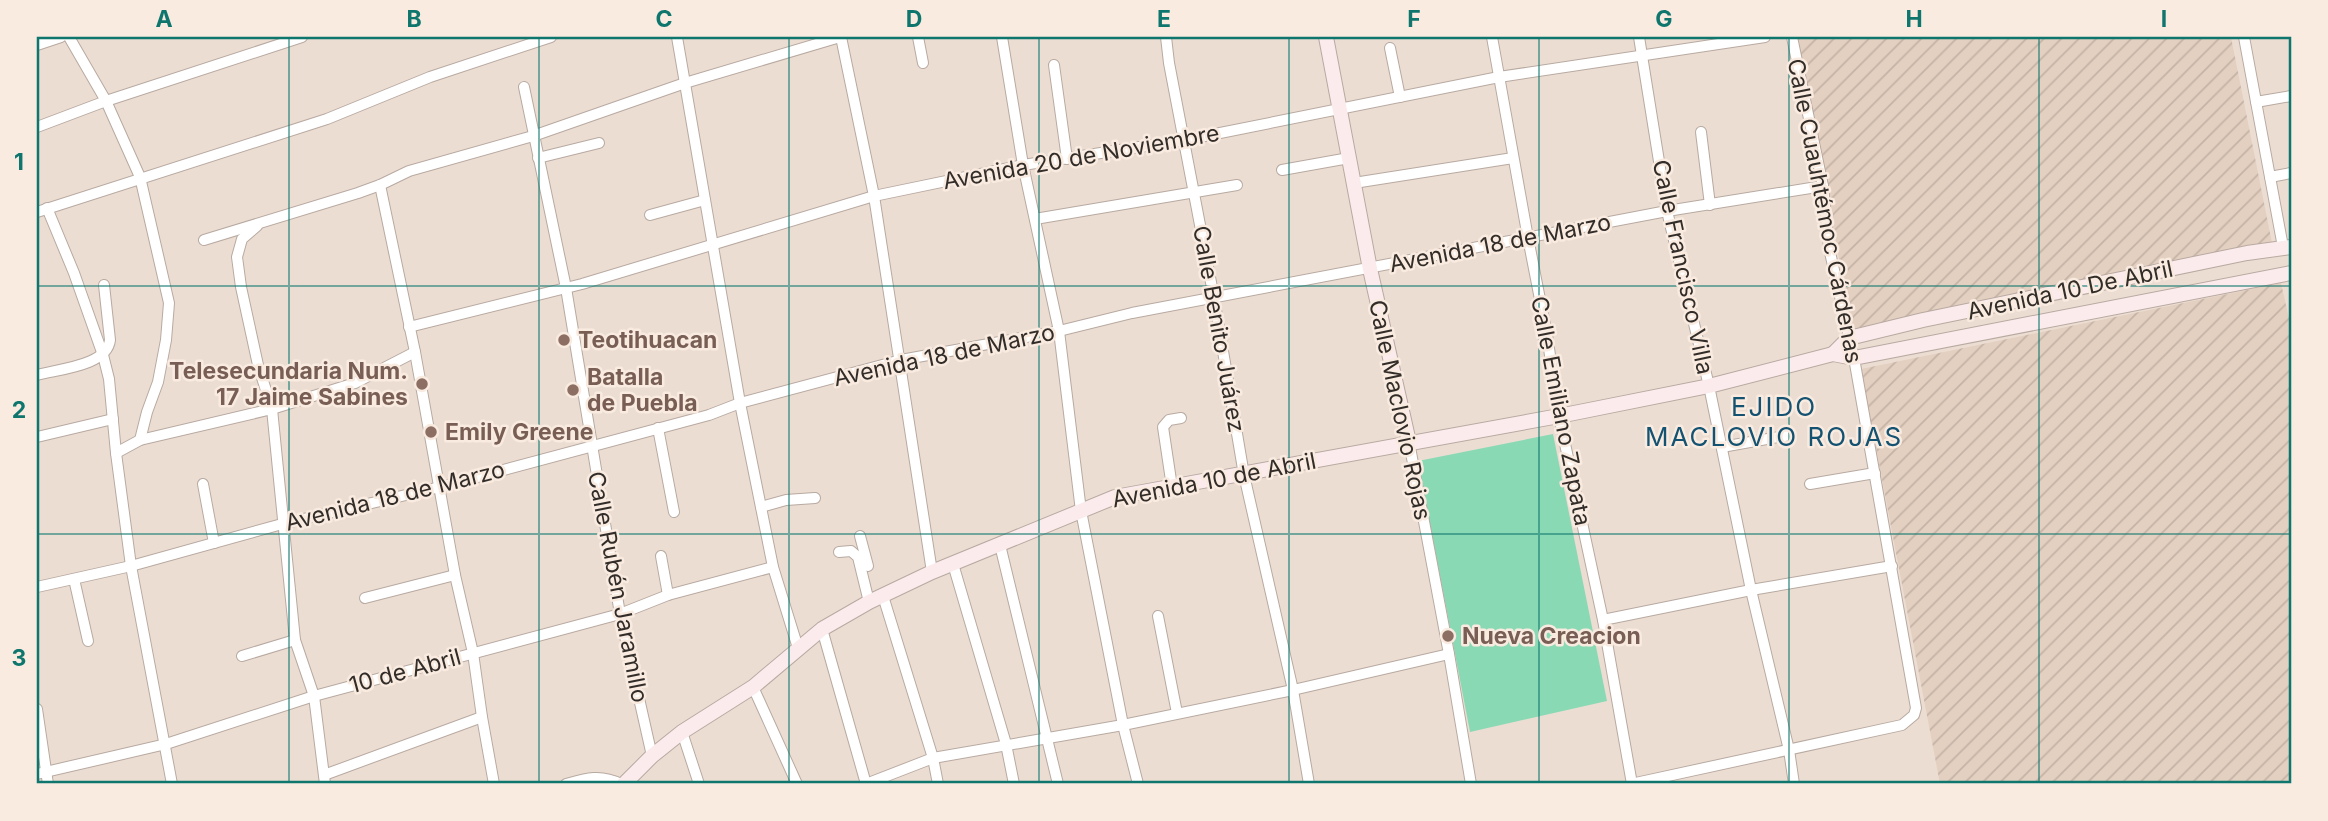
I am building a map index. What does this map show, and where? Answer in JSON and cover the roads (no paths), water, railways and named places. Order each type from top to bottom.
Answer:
[{"type":"street","points":[[37,45],[61,37]]},
{"type":"street","points":[[69,37],[106,101],[140,177],[169,303],[166,340],[158,382],[140,440]]},
{"type":"street","points":[[37,127],[106,101],[302,37]]},
{"type":"street","points":[[172,784],[131,566],[109,379],[74,273],[42,210],[327,118],[430,77],[551,37]]},
{"type":"street","points":[[677,37],[740,403],[773,567],[798,648]]},
{"type":"street","points":[[204,240],[380,186],[409,171],[533,136],[685,83],[840,37],[874,196],[932,572]]},
{"type":"street","points":[[918,37],[923,63]]},
{"type":"street","points":[[1002,37],[1023,165],[1059,331],[1081,511],[1138,784]]},
{"type":"street","name":"Calle Benito Juárez","points":[[1166,37],[1168,63],[1185,140],[1244,475],[1293,690],[1309,784]]},
{"type":"street","name":"Calle Maclovio Rojas","points":[[1326,37],[1370,269],[1409,442],[1471,784]]},
{"type":"street","name":"Calle Emiliano Zapata","points":[[1492,37],[1547,335],[1559,416],[1603,620],[1632,784]]},
{"type":"street","name":"Calle Francisco Villa","points":[[1639,37],[1667,211],[1709,386],[1751,590],[1789,750],[1794,784]]},
{"type":"street","name":"Avenida 20 de Noviembre","points":[[409,327],[566,288],[874,196],[1023,165],[1185,140],[1499,77],[1765,37]]},
{"type":"street","name":"Calle Cuauhtémoc Cárdenas","points":[[1789,750],[1902,725],[1914,715],[1916,702],[1854,358],[1829,248],[1823,186],[1792,37]]},
{"type":"street","points":[[2244,37],[2270,177],[2287,247]]},
{"type":"street","points":[[1391,48],[1401,97]]},
{"type":"street","points":[[1054,65],[1067,159]]},
{"type":"street","name":"Calle Rubén Jaramillo","points":[[524,87],[566,288],[620,614],[652,756]]},
{"type":"street","points":[[2256,102],[2291,96]]},
{"type":"street","points":[[1701,132],[1710,205]]},
{"type":"street","points":[[538,158],[598,143]]},
{"type":"street","points":[[1282,170],[1349,158]]},
{"type":"street","points":[[1354,183],[1513,158]]},
{"type":"street","points":[[2270,177],[2291,173]]},
{"type":"street","points":[[1035,219],[1237,185]]},
{"type":"street","points":[[380,186],[415,352],[455,575],[473,653],[494,784]]},
{"type":"street","name":"Avenida 18 de Marzo","points":[[37,587],[131,566],[282,524],[440,486],[709,415],[740,403],[901,360],[1667,211],[1823,186]]},
{"type":"street","points":[[650,215],[705,200]]},
{"type":"street","points":[[261,222],[242,239],[237,257],[240,287],[258,365],[272,409],[295,640],[314,695],[325,780],[482,717]]},
{"type":"street","name":"Avenida 10 De Abril","points":[[1849,338],[2287,247]]},
{"type":"street","name":"Avenida 10 De Abril","points":[[1854,358],[2291,273]]},
{"type":"street","points":[[37,375],[74,367],[103,355],[109,348],[104,285]]},
{"type":"street","points":[[1833,354],[1849,338]]},
{"type":"street","points":[[116,453],[140,440],[272,409],[355,383],[415,352]]},
{"type":"street","points":[[1833,354],[1854,358]]},
{"type":"street","name":"Avenida 10 de Abril","points":[[622,784],[682,732],[753,687],[822,629],[932,572],[1115,497],[1559,416],[1709,386],[1833,354]]},
{"type":"street","points":[[1172,487],[1163,427],[1169,420],[1181,418]]},
{"type":"street","points":[[37,437],[113,419]]},
{"type":"street","points":[[658,428],[674,512]]},
{"type":"street","points":[[1722,447],[1765,437],[1790,435]]},
{"type":"street","points":[[1810,484],[1875,473]]},
{"type":"street","points":[[203,484],[214,542]]},
{"type":"street","points":[[761,507],[786,500],[815,498]]},
{"type":"street","points":[[860,536],[876,599]]},
{"type":"street","points":[[1000,545],[1058,784]]},
{"type":"street","points":[[839,552],[850,551],[858,557],[876,599],[933,758],[938,784]]},
{"type":"street","points":[[661,556],[668,595]]},
{"type":"street","points":[[953,564],[1006,744],[1014,784]]},
{"type":"street","points":[[1603,620],[1751,590],[1892,566]]},
{"type":"street","name":"10 de Abril","points":[[41,773],[166,744],[314,695],[620,614],[668,595],[773,567]]},
{"type":"street","points":[[365,598],[455,575]]},
{"type":"street","points":[[74,579],[88,641]]},
{"type":"street","points":[[1158,616],[1177,713]]},
{"type":"street","points":[[822,629],[866,784],[933,758],[1293,690],[1449,654]]},
{"type":"street","points":[[242,656],[295,640]]},
{"type":"street","points":[[753,687],[796,784]]},
{"type":"street","points":[[37,709],[41,773],[48,784]]},
{"type":"street","points":[[682,732],[699,784]]},
{"type":"street","points":[[1632,784],[1789,750]]},
{"type":"street","points":[[566,784],[600,776],[622,784]]},
{"type":"place","name":"Teotihuacan","points":[[564,340]]},
{"type":"place","name":"Telesecundaria Num. 17 Jaime Sabines","points":[[422,384]]},
{"type":"place","name":"Batalla de Puebla","points":[[573,390]]},
{"type":"place","name":"Emily Greene","points":[[431,432]]},
{"type":"place","name":"Nueva Creacion","points":[[1448,636]]},
{"type":"district","name":"EJIDO MACLOVIO ROJAS","points":[[1774,422]]}]
